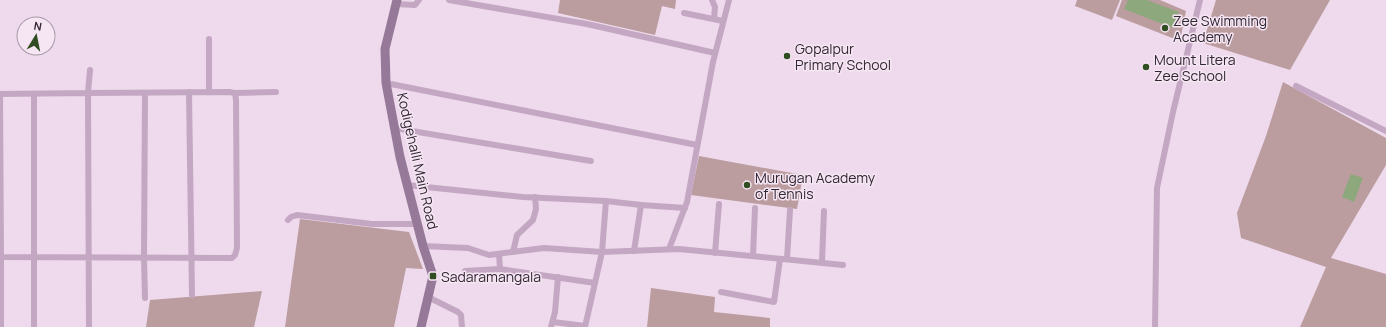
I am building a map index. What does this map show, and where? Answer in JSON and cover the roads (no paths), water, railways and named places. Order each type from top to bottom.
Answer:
[{"type":"street","points":[[397,2],[416,6],[419,0]]},
{"type":"street","points":[[449,0],[587,24],[715,53]]},
{"type":"street","points":[[712,0],[715,7],[714,19]]},
{"type":"street","points":[[669,250],[687,202],[715,53],[729,0]]},
{"type":"street","points":[[1155,327],[1157,188],[1173,112],[1200,0]]},
{"type":"street","name":"Kodigehalli Main Road","points":[[397,2],[385,49],[386,83],[400,157],[423,246],[433,276],[421,327]]},
{"type":"street","points":[[684,13],[723,21]]},
{"type":"street","points":[[209,39],[209,92]]},
{"type":"street","points":[[89,327],[88,93],[90,70]]},
{"type":"street","points":[[386,83],[698,145]]},
{"type":"street","points":[[1296,86],[1386,131]]},
{"type":"street","points":[[189,92],[190,258],[192,295]]},
{"type":"street","points":[[1,327],[0,94],[276,92]]},
{"type":"street","points":[[145,93],[145,298]]},
{"type":"street","points":[[1,257],[232,258],[235,255],[237,232],[235,93]]},
{"type":"street","points":[[34,94],[34,327]]},
{"type":"street","points":[[394,128],[591,161]]},
{"type":"street","points":[[407,185],[535,197],[606,200],[641,205],[685,208]]},
{"type":"street","points":[[514,252],[517,235],[532,220],[536,209],[535,197]]},
{"type":"street","points":[[558,277],[555,312],[552,324],[585,327],[602,252],[606,200]]},
{"type":"street","points":[[715,253],[718,204]]},
{"type":"street","points":[[634,251],[641,205]]},
{"type":"street","points":[[753,256],[755,208]]},
{"type":"street","points":[[721,292],[774,302],[783,259],[790,210]]},
{"type":"street","points":[[822,262],[824,211]]},
{"type":"street","points":[[288,220],[297,215],[378,224],[417,224]]},
{"type":"street","points":[[423,246],[468,248],[489,255],[544,248],[602,252],[679,249],[843,265]]},
{"type":"street","points":[[499,254],[500,269]]},
{"type":"street","points":[[464,270],[500,269],[595,283]]},
{"type":"street","points":[[428,297],[458,312],[461,315],[462,327]]},
{"type":"place","name":"Zee Swimming Academy","points":[[1165,28]]},
{"type":"place","name":"Gopalpur Primary School","points":[[787,56]]},
{"type":"place","name":"Mount Litera Zee School","points":[[1146,67]]},
{"type":"place","name":"Murugan Academy of Tennis","points":[[747,185]]},
{"type":"place","name":"Sadaramangala","points":[[433,276]]}]
